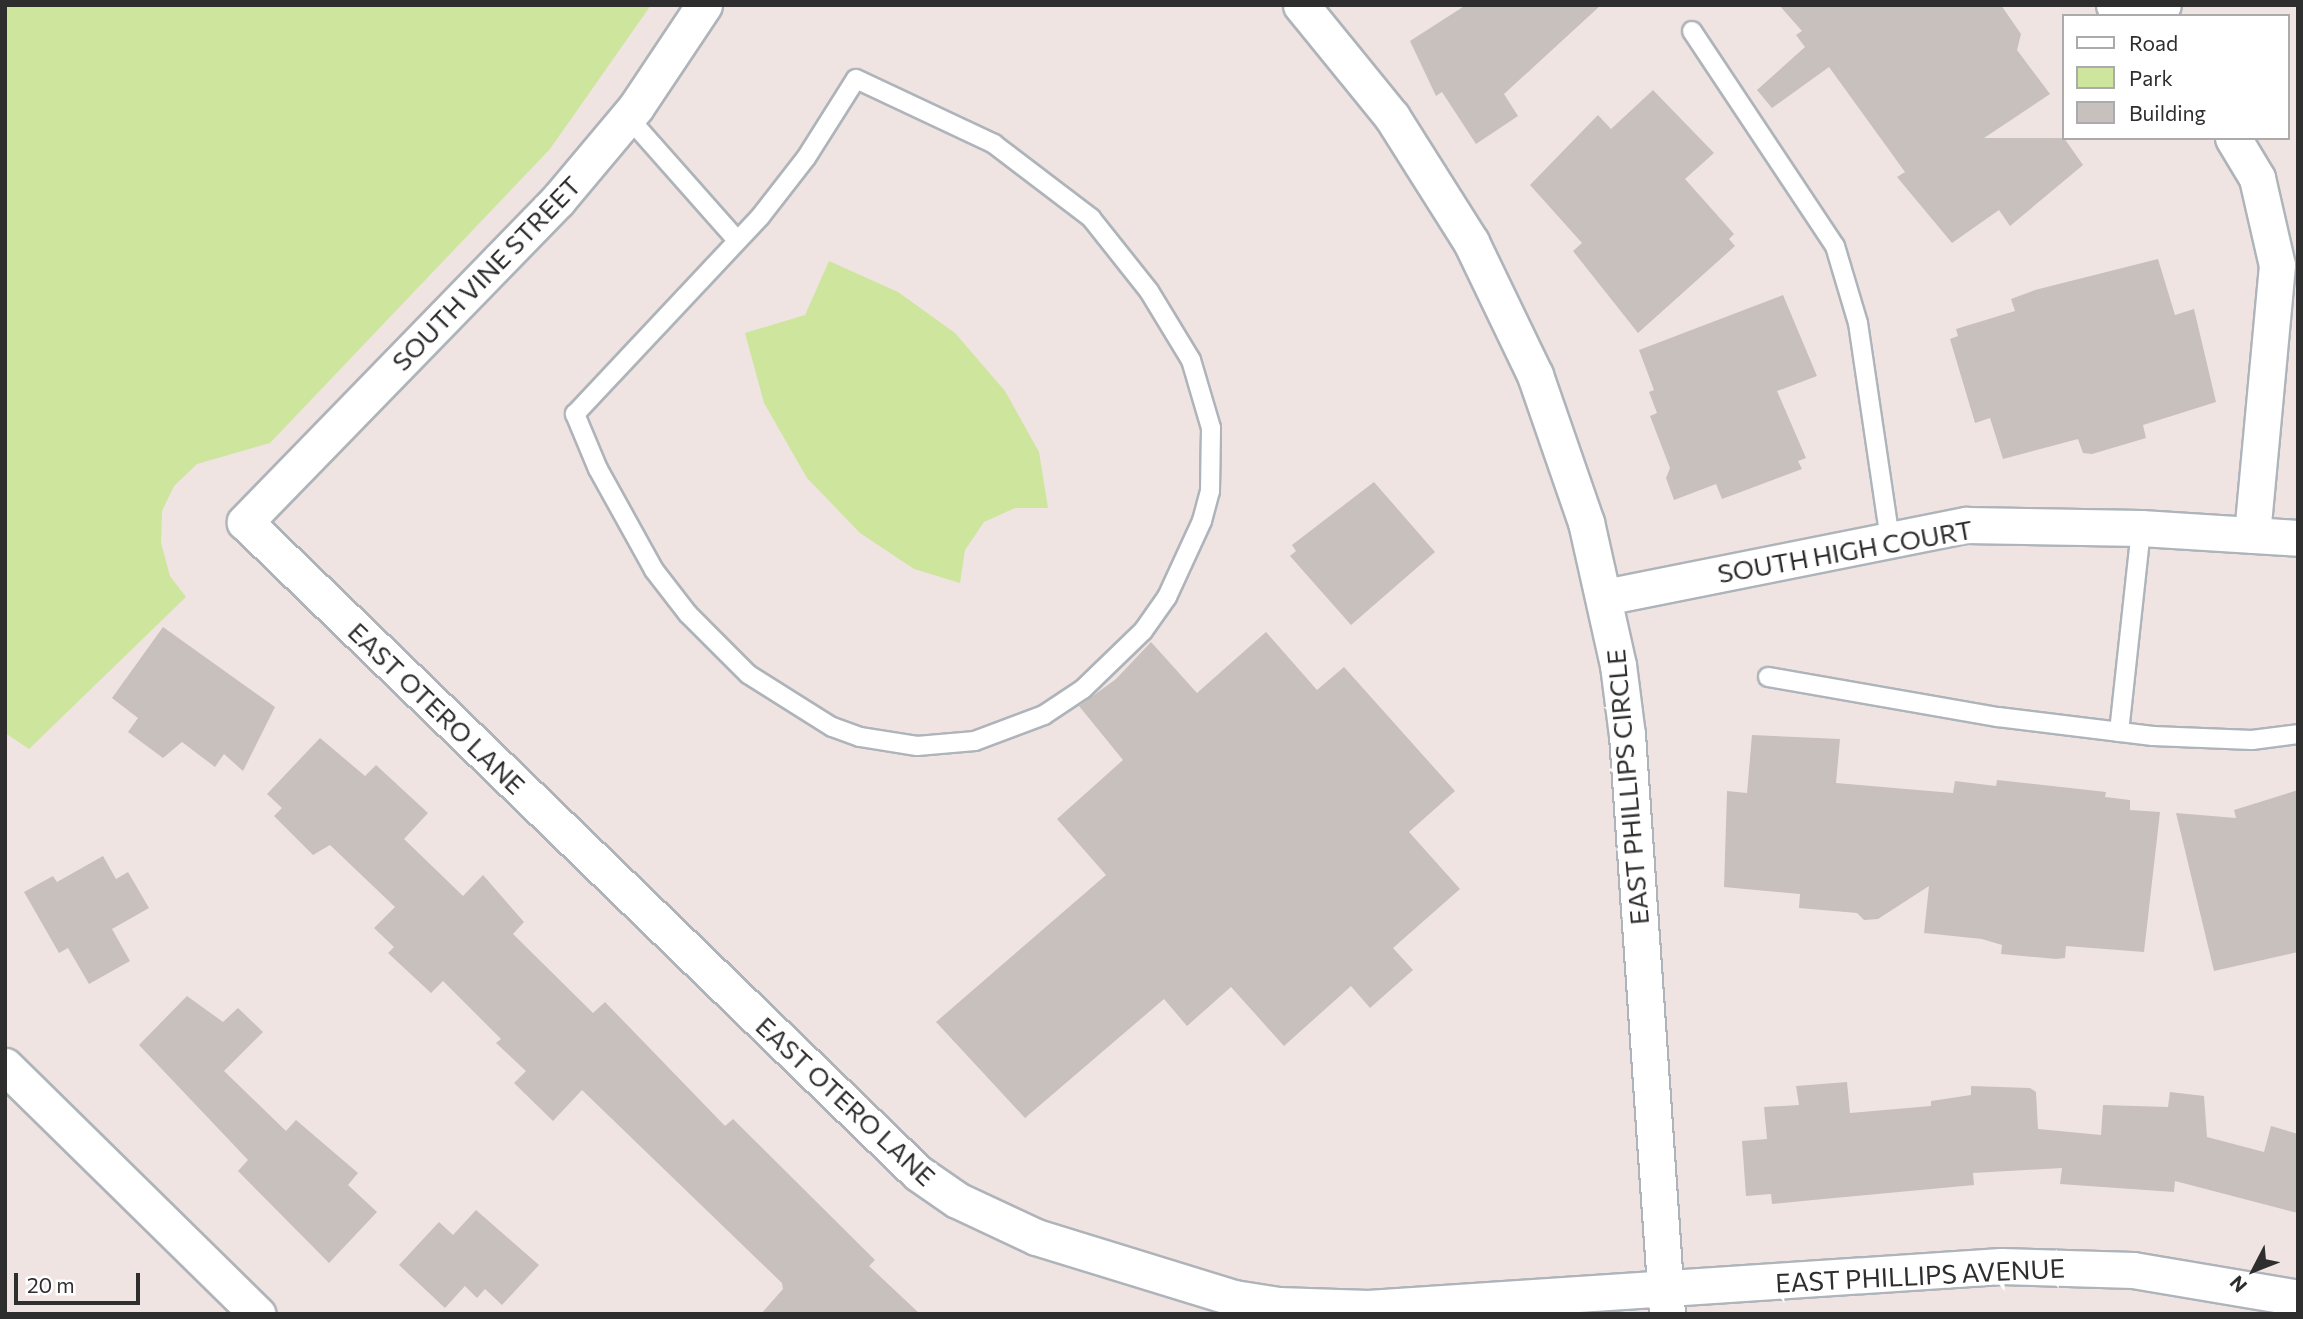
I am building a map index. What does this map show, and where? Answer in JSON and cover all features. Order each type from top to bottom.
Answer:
[{"type":"street","name":"SOUTH VINE STREET","points":[[245,522],[556,201],[628,117],[705,5]]},
{"type":"street","name":"EAST PHILLIPS CIRCLE","points":[[1301,5],[1392,117],[1488,275],[1563,448],[1605,597],[1627,735],[1666,1302]]},
{"type":"street","points":[[2234,140],[2256,178],[2277,265],[2252,535]]},
{"type":"street","name":"EAST OTERO LANE","points":[[245,522],[883,1141],[918,1173],[976,1210],[1036,1237],[1234,1298],[1278,1305],[1368,1308],[1666,1302]]},
{"type":"street","name":"SOUTH HIGH COURT","points":[[1605,597],[1966,526],[2140,527],[2298,538]]},
{"type":"street","points":[[5,1066],[123,1178],[257,1314]]},
{"type":"street","name":"EAST PHILLIPS AVENUE","points":[[1666,1302],[1944,1269],[2067,1266],[2199,1278],[2298,1298]]},
{"type":"lane","points":[[1692,32],[1835,246],[1858,323],[1890,541]]},
{"type":"lane","points":[[856,79],[950,119],[1028,166],[1122,253],[1200,381],[1210,428],[1210,491],[1186,560],[1167,597],[1115,662],[1083,689],[1003,734],[946,745],[888,743],[832,727],[789,703],[748,674],[688,614],[625,523],[575,414],[737,240],[807,158],[856,79]]},
{"type":"lane","points":[[628,117],[737,240]]},
{"type":"lane","points":[[2119,732],[2140,527]]},
{"type":"lane","points":[[1768,677],[2119,732],[2204,741],[2298,734]]},
{"type":"green space","points":[[5,5],[651,5],[550,149],[270,443],[197,464],[174,486],[162,511],[161,543],[170,576],[186,597],[29,749],[5,733]]},
{"type":"green space","points":[[829,261],[898,292],[955,333],[1005,391],[1039,452],[1048,508],[1015,508],[984,522],[965,550],[960,583],[914,569],[860,533],[807,478],[764,403],[745,333],[805,315]]},
{"type":"building","points":[[1466,5],[1601,5],[1504,94],[1518,116],[1476,144],[1442,92],[1436,96],[1410,41]]},
{"type":"building","points":[[1779,5],[2001,5],[2021,34],[2017,50],[2050,94],[1984,138],[2062,138],[2083,165],[2010,226],[1999,210],[1952,243],[1897,177],[1905,172],[1829,67],[1772,108],[1757,90],[1805,47],[1796,35],[1802,31]]},
{"type":"building","points":[[1653,90],[1714,153],[1685,179],[1734,234],[1729,239],[1735,246],[1638,333],[1573,251],[1582,243],[1530,185],[1598,115],[1611,129]]},
{"type":"building","points":[[2158,259],[2175,315],[2194,309],[2216,402],[2143,425],[2146,438],[2092,454],[2083,453],[2078,439],[2003,459],[1990,418],[1975,423],[1950,339],[1958,336],[1956,329],[2015,311],[2011,299],[2035,290]]},
{"type":"building","points":[[1783,295],[1817,376],[1777,391],[1806,458],[1798,461],[1802,469],[1722,499],[1716,484],[1674,500],[1666,478],[1670,468],[1650,416],[1657,413],[1649,392],[1654,390],[1639,350]]},
{"type":"building","points":[[1374,482],[1435,552],[1351,625],[1290,556],[1296,551],[1292,545]]},
{"type":"building","points":[[163,627],[275,707],[243,771],[224,754],[215,767],[182,742],[163,758],[128,732],[138,718],[112,698]]},
{"type":"building","points":[[1266,632],[1317,690],[1344,667],[1455,791],[1409,832],[1460,889],[1393,948],[1413,970],[1370,1008],[1351,986],[1284,1046],[1231,987],[1187,1026],[1164,999],[1025,1118],[936,1022],[1106,875],[1057,819],[1123,760],[1079,706],[1116,679],[1151,642],[1197,693]]},
{"type":"building","points":[[1752,735],[1840,739],[1836,783],[1953,793],[1955,781],[1996,786],[1997,780],[2106,792],[2105,797],[2130,800],[2130,810],[2160,812],[2144,952],[2066,946],[2065,958],[2056,959],[2001,954],[2002,945],[1982,939],[1924,933],[1929,886],[1878,919],[1864,920],[1857,913],[1799,908],[1800,894],[1724,887],[1727,791],[1747,793]]},
{"type":"building","points":[[320,738],[365,776],[376,765],[428,813],[404,839],[463,896],[483,875],[524,922],[513,934],[593,1013],[605,1002],[725,1126],[733,1119],[875,1260],[869,1266],[920,1314],[761,1314],[783,1289],[782,1283],[582,1090],[553,1121],[514,1083],[526,1071],[496,1043],[501,1039],[443,981],[431,993],[388,953],[394,947],[374,928],[395,907],[330,845],[313,855],[274,816],[282,808],[267,794]]},
{"type":"building","points":[[2298,790],[2298,952],[2214,971],[2176,813],[2236,818],[2234,810]]},
{"type":"building","points":[[103,856],[116,879],[128,872],[149,908],[112,929],[130,961],[89,984],[68,948],[59,953],[24,892],[53,876],[57,882]]},
{"type":"building","points":[[187,996],[223,1022],[238,1008],[263,1032],[224,1071],[286,1131],[296,1120],[358,1173],[348,1185],[377,1212],[329,1263],[238,1171],[248,1160],[139,1045]]},
{"type":"building","points":[[1847,1082],[1850,1113],[1931,1106],[1931,1101],[1971,1095],[1971,1086],[2030,1088],[2036,1092],[2038,1129],[2101,1135],[2103,1105],[2168,1107],[2170,1092],[2204,1096],[2207,1137],[2264,1152],[2271,1126],[2298,1134],[2298,1213],[2175,1181],[2174,1192],[2060,1184],[2062,1168],[1973,1173],[1974,1185],[1772,1204],[1771,1194],[1746,1196],[1742,1141],[1767,1139],[1764,1107],[1799,1105],[1796,1086]]},
{"type":"building","points":[[476,1210],[539,1265],[502,1305],[485,1289],[477,1298],[465,1286],[445,1308],[399,1265],[439,1222],[453,1235]]}]
